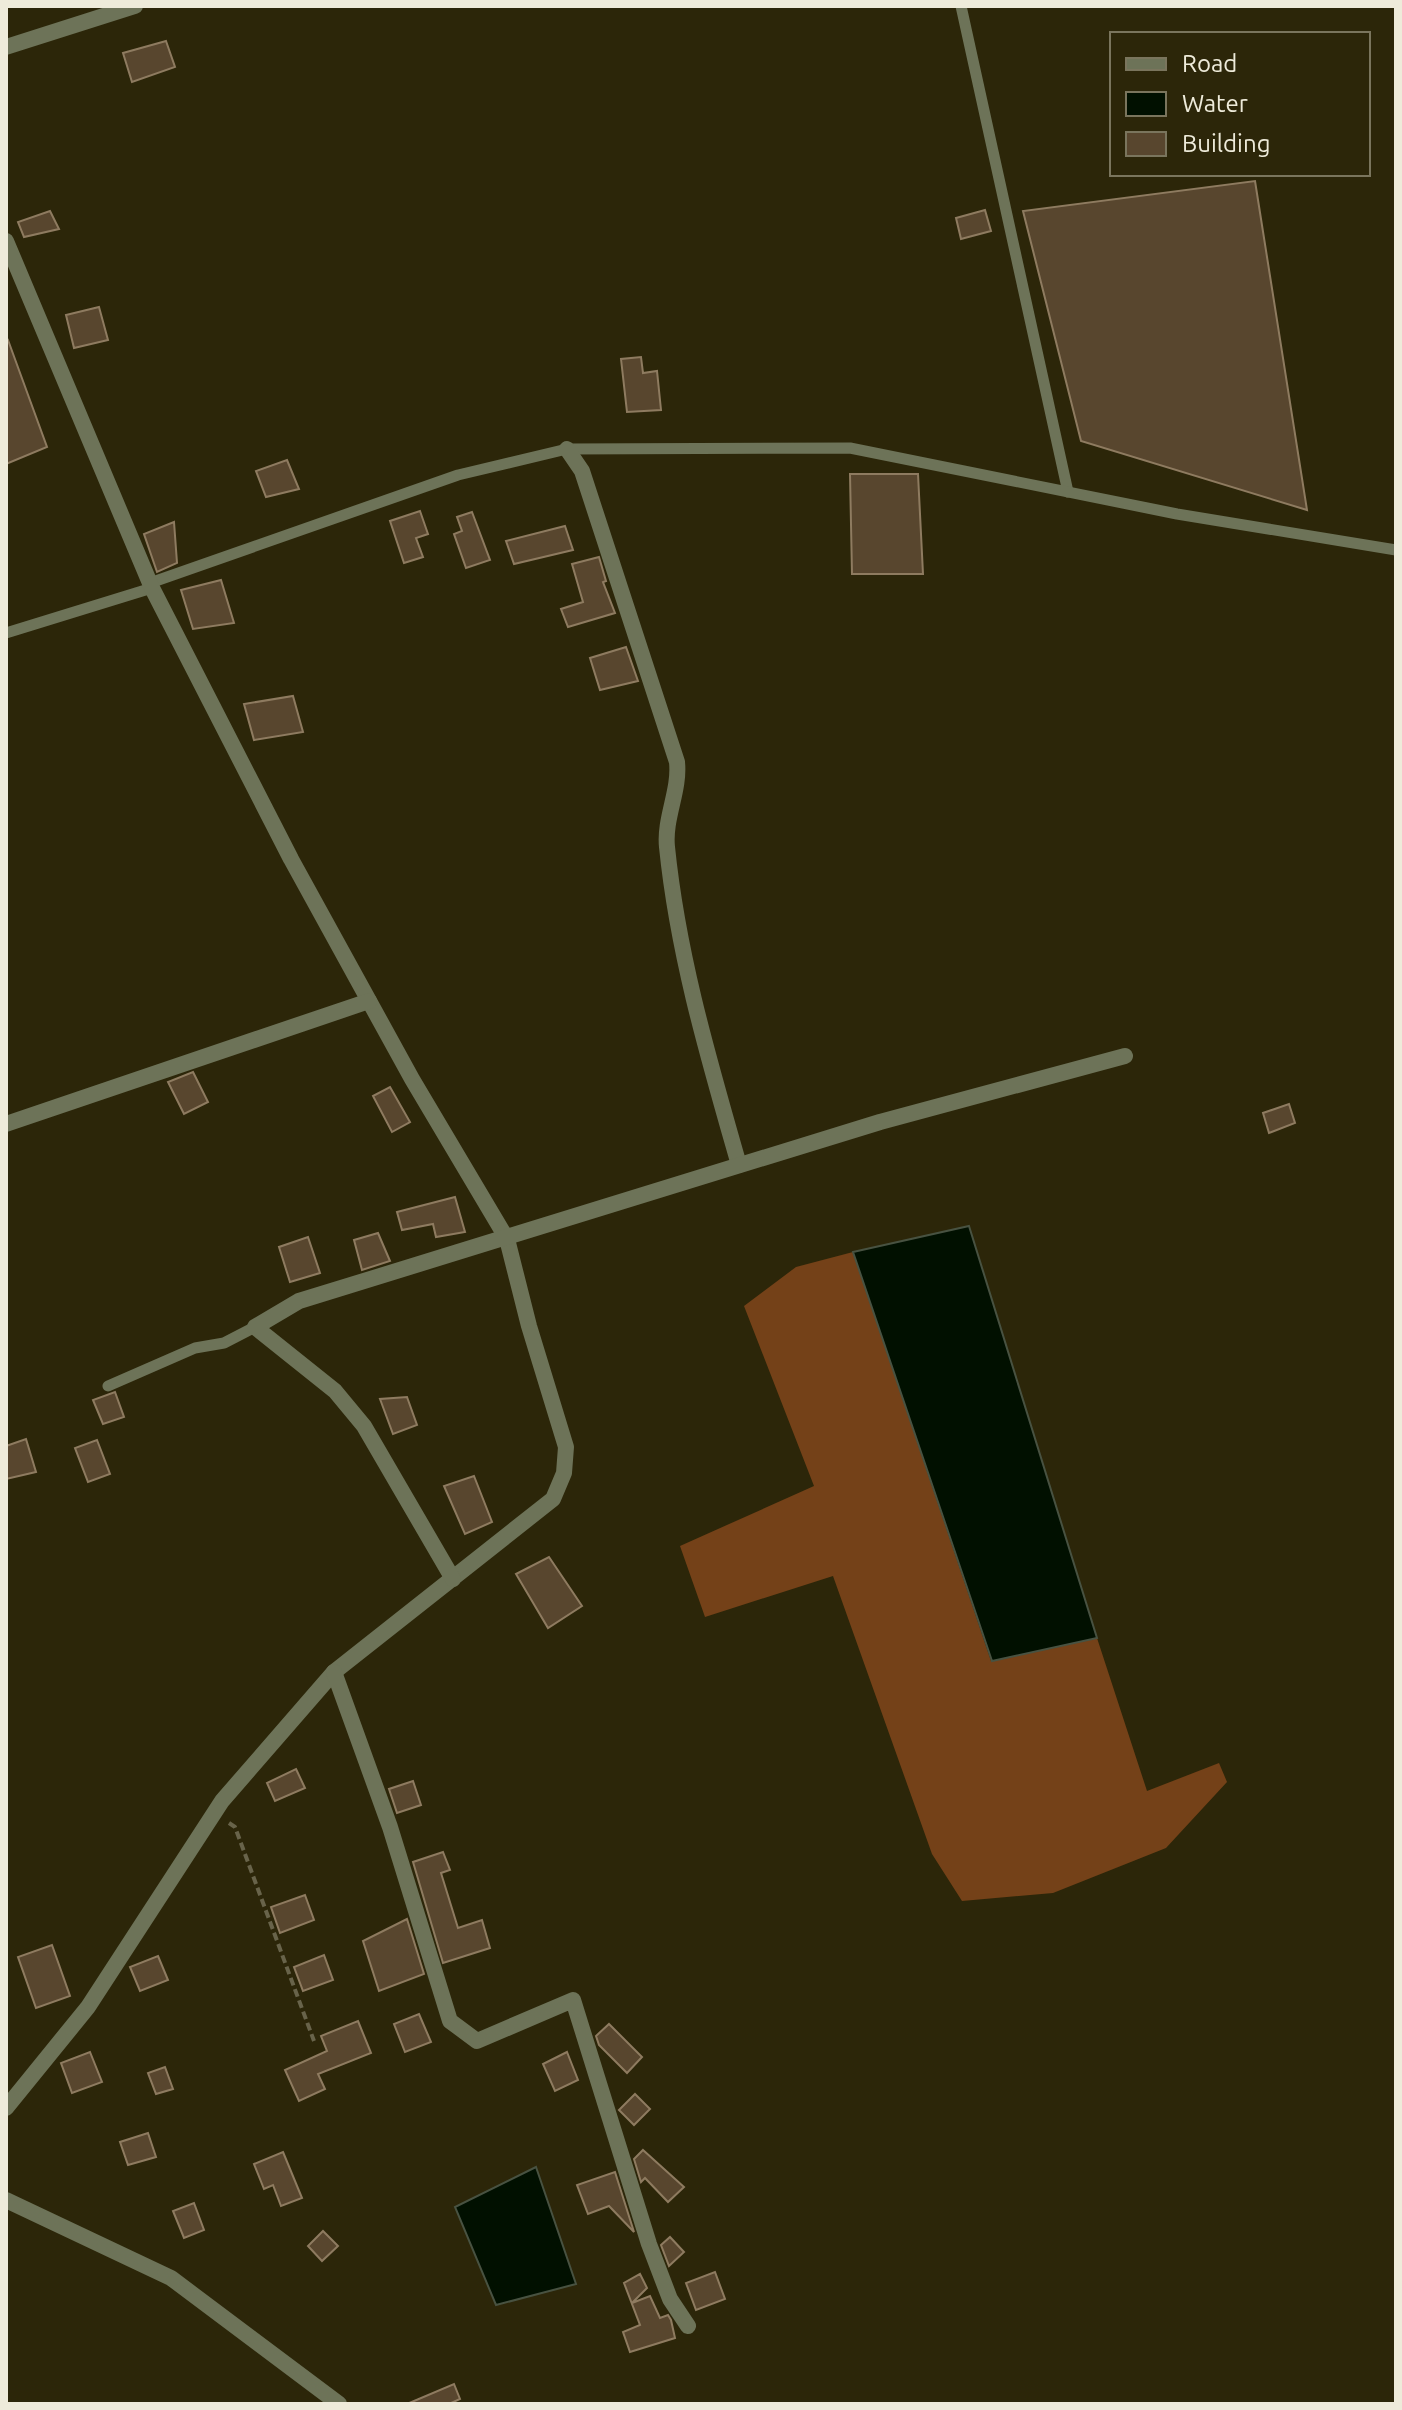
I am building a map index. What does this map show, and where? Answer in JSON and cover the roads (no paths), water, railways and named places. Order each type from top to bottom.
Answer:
[{"type":"street","points":[[6,47],[135,6]]},
{"type":"street","points":[[6,241],[151,586],[369,1001],[507,1239],[529,1326],[566,1447],[564,1473],[553,1499],[334,1672],[215,1812],[88,2007],[6,2108]]},
{"type":"street","points":[[567,449],[582,471],[677,762],[679,780],[670,802],[666,843],[687,981],[739,1165]]},
{"type":"street","points":[[6,1124],[369,1001]]},
{"type":"street","points":[[453,1579],[364,1426],[335,1391],[255,1327],[299,1301],[880,1122],[1125,1056]]},
{"type":"street","points":[[334,1672],[390,1827],[450,2021],[477,2041],[573,2000],[649,2244],[670,2299],[688,2326]]},
{"type":"street","points":[[6,2200],[171,2278],[339,2404]]},
{"type":"lane","points":[[961,6],[1068,492]]},
{"type":"lane","points":[[6,633],[151,586],[458,475],[567,449],[850,448],[1068,492],[1396,550]]},
{"type":"lane","points":[[108,1386],[195,1348],[224,1343],[255,1327]]},
{"type":"water","points":[[969,1226],[1097,1638],[992,1661],[853,1252]]},
{"type":"water","points":[[536,2167],[576,2284],[496,2305],[455,2207]]}]
